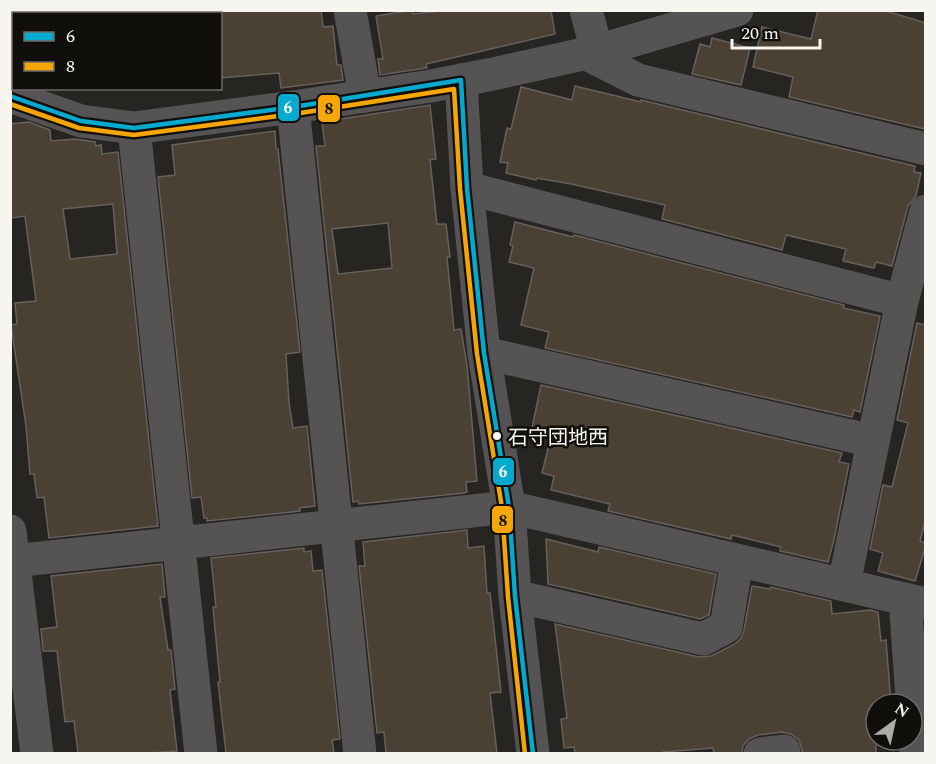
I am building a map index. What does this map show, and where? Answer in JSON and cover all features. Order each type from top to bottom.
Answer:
[{"type":"street","points":[[350,10],[365,96]]},
{"type":"street","points":[[586,10],[592,52]]},
{"type":"street","points":[[10,96],[81,121],[134,128],[365,96],[461,80],[592,52],[666,21],[737,10]]},
{"type":"street","points":[[592,52],[638,80],[926,149]]},
{"type":"street","points":[[461,80],[467,188],[484,353],[509,507],[515,596],[532,753]]},
{"type":"street","points":[[293,106],[360,753]]},
{"type":"street","points":[[134,128],[201,753]]},
{"type":"street","points":[[467,188],[902,300]]},
{"type":"street","points":[[844,584],[902,300],[926,211]]},
{"type":"street","points":[[484,353],[873,441]]},
{"type":"street","points":[[37,753],[12,546],[179,543],[509,507],[915,602],[916,753]]},
{"type":"street","points":[[515,596],[703,639],[726,627],[737,561]]},
{"type":"street","points":[[760,753],[784,751],[784,753]]},
{"type":"building","points":[[220,10],[321,10],[323,27],[333,26],[337,65],[341,65],[343,80],[281,88],[279,73],[222,78],[222,12]]},
{"type":"building","points":[[412,10],[413,14],[449,10],[551,10],[555,34],[426,64],[427,68],[380,75],[378,59],[383,59],[376,16]]},
{"type":"building","points":[[818,10],[883,10],[926,23],[925,129],[789,97],[793,77],[753,67],[762,27],[811,39]]},
{"type":"building","points":[[712,38],[750,48],[741,85],[692,74],[700,44],[710,47]]},
{"type":"building","points":[[575,86],[915,166],[914,172],[921,173],[916,196],[908,206],[892,266],[876,262],[874,268],[843,261],[846,249],[786,235],[782,250],[662,219],[665,205],[571,184],[537,178],[536,180],[506,173],[508,163],[500,162],[507,128],[511,129],[521,87],[572,100]]},
{"type":"building","points":[[430,105],[436,159],[430,160],[437,224],[446,224],[454,330],[461,329],[467,365],[477,481],[466,482],[467,492],[359,504],[358,501],[353,502],[316,146],[325,146],[322,122]],"holes":[[[388,223],[392,268],[338,274],[332,229]]]},
{"type":"building","points":[[29,122],[50,130],[51,141],[75,139],[95,142],[96,146],[101,145],[102,154],[118,152],[158,526],[49,538],[44,497],[37,498],[34,474],[30,474],[26,426],[11,325],[17,324],[15,303],[36,301],[25,216],[10,218],[10,124]],"holes":[[[113,204],[117,254],[70,259],[63,209]]]},
{"type":"building","points":[[275,131],[300,352],[286,354],[289,403],[293,428],[307,426],[315,506],[299,508],[300,511],[207,521],[207,518],[204,518],[201,497],[192,498],[158,177],[175,175],[172,145]]},
{"type":"building","points":[[515,222],[573,237],[574,235],[880,316],[860,412],[854,410],[852,417],[545,348],[549,332],[521,325],[534,268],[509,262]]},
{"type":"building","points":[[917,323],[926,325],[926,518],[920,541],[926,545],[915,581],[878,571],[883,553],[870,549],[883,485],[892,487],[908,423],[897,420]]},
{"type":"building","points":[[541,385],[842,453],[839,462],[849,464],[828,562],[780,551],[781,547],[732,535],[731,539],[608,511],[610,504],[551,490],[554,476],[542,473],[552,432],[532,428]]},
{"type":"building","points":[[467,530],[468,548],[484,546],[487,593],[490,593],[501,692],[490,693],[497,753],[386,753],[384,732],[377,733],[359,566],[365,566],[363,542]]},
{"type":"building","points":[[546,539],[598,552],[599,547],[716,574],[709,615],[700,619],[548,584]]},
{"type":"building","points":[[304,548],[304,552],[311,551],[313,571],[322,570],[340,739],[332,740],[334,753],[226,753],[218,682],[220,682],[213,607],[216,607],[211,558]]},
{"type":"building","points":[[162,564],[165,597],[160,597],[168,650],[171,650],[175,689],[170,690],[177,751],[78,753],[74,721],[65,722],[57,651],[43,651],[41,629],[57,627],[51,576]]},
{"type":"building","points":[[752,586],[770,589],[771,587],[831,601],[832,614],[870,610],[878,612],[881,641],[886,640],[890,692],[864,692],[864,752],[876,753],[803,753],[799,740],[791,734],[782,732],[758,735],[749,739],[743,746],[742,753],[714,753],[713,748],[663,753],[575,753],[574,747],[564,748],[561,719],[567,718],[555,624],[699,657],[711,656],[735,644],[741,638]]},
{"type":"transit line","name":"6","points":[[10,96],[81,121],[134,128],[293,107],[461,80],[467,188],[484,353],[509,507],[515,596],[533,754]]},
{"type":"transit line","name":"8","points":[[10,104],[79,128],[134,135],[294,114],[454,89],[460,189],[477,354],[502,508],[508,597],[525,754]]},
{"type":"place","name":"石守団地西","points":[[497,436]]}]
